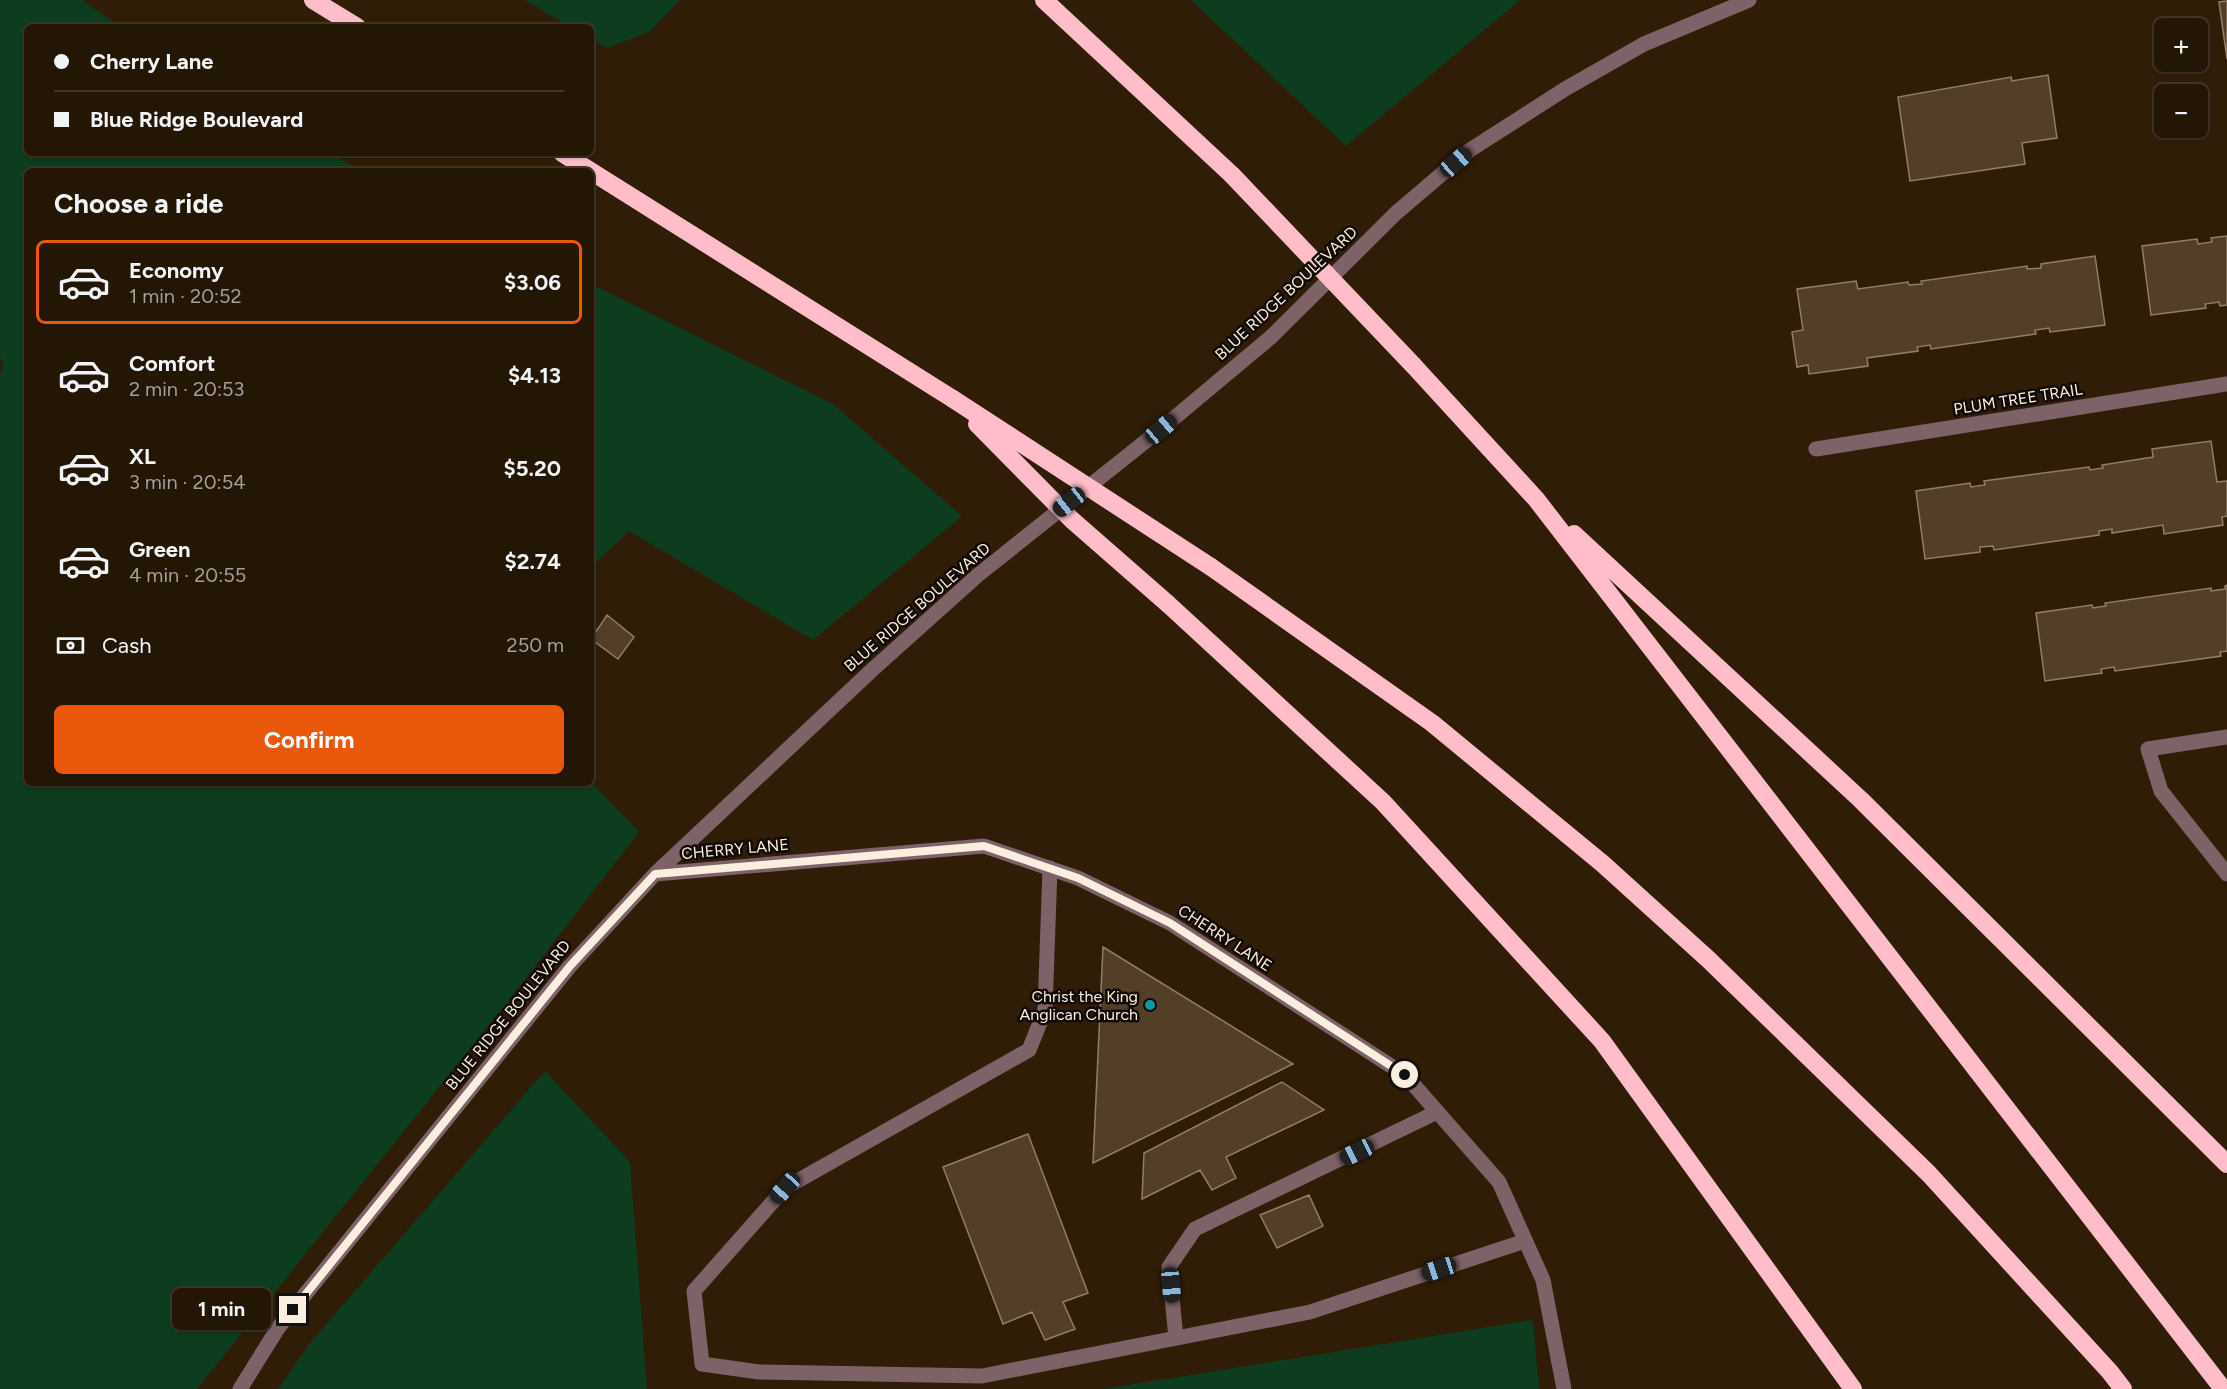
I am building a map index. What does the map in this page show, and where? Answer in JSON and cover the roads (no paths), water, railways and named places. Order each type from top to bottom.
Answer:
[{"type":"highway","points":[[313,0],[352,24]]},
{"type":"highway","points":[[1044,0],[1232,175],[1413,365],[1536,499],[1861,800],[2227,1164]]},
{"type":"highway","points":[[567,156],[586,168]]},
{"type":"highway","points":[[594,173],[953,399],[1211,567],[1432,723],[1603,864],[1709,960],[1929,1174],[2123,1389]]},
{"type":"highway","points":[[953,399],[1072,520],[1168,604],[1383,802],[1602,1041],[1853,1389]]},
{"type":"highway","points":[[1536,499],[2223,1389]]},
{"type":"street","name":"BLUE RIDGE BOULEVARD","points":[[240,1389],[278,1328],[570,966],[655,874],[865,677],[978,575],[1161,429],[1271,337],[1396,213],[1470,150],[1565,89],[1644,44],[1726,4],[1749,0]]},
{"type":"street","name":"PLUM TREE TRAIL","points":[[1816,449],[2227,384]]},
{"type":"street","points":[[2227,737],[2148,749],[2161,791],[2227,874]]},
{"type":"street","name":"CHERRY LANE","points":[[655,874],[984,846],[1078,878],[1170,923],[1405,1075],[1498,1182],[1543,1280],[1564,1389]]},
{"type":"street","points":[[1050,868],[1045,1010],[1029,1050],[785,1188],[694,1292],[702,1364],[759,1372],[982,1376],[1310,1312],[1525,1241]]},
{"type":"street","points":[[1176,1338],[1169,1267],[1195,1230],[1437,1113]]},
{"type":"place","name":"Christ the King Anglican Church","points":[[1150,1005]]}]
